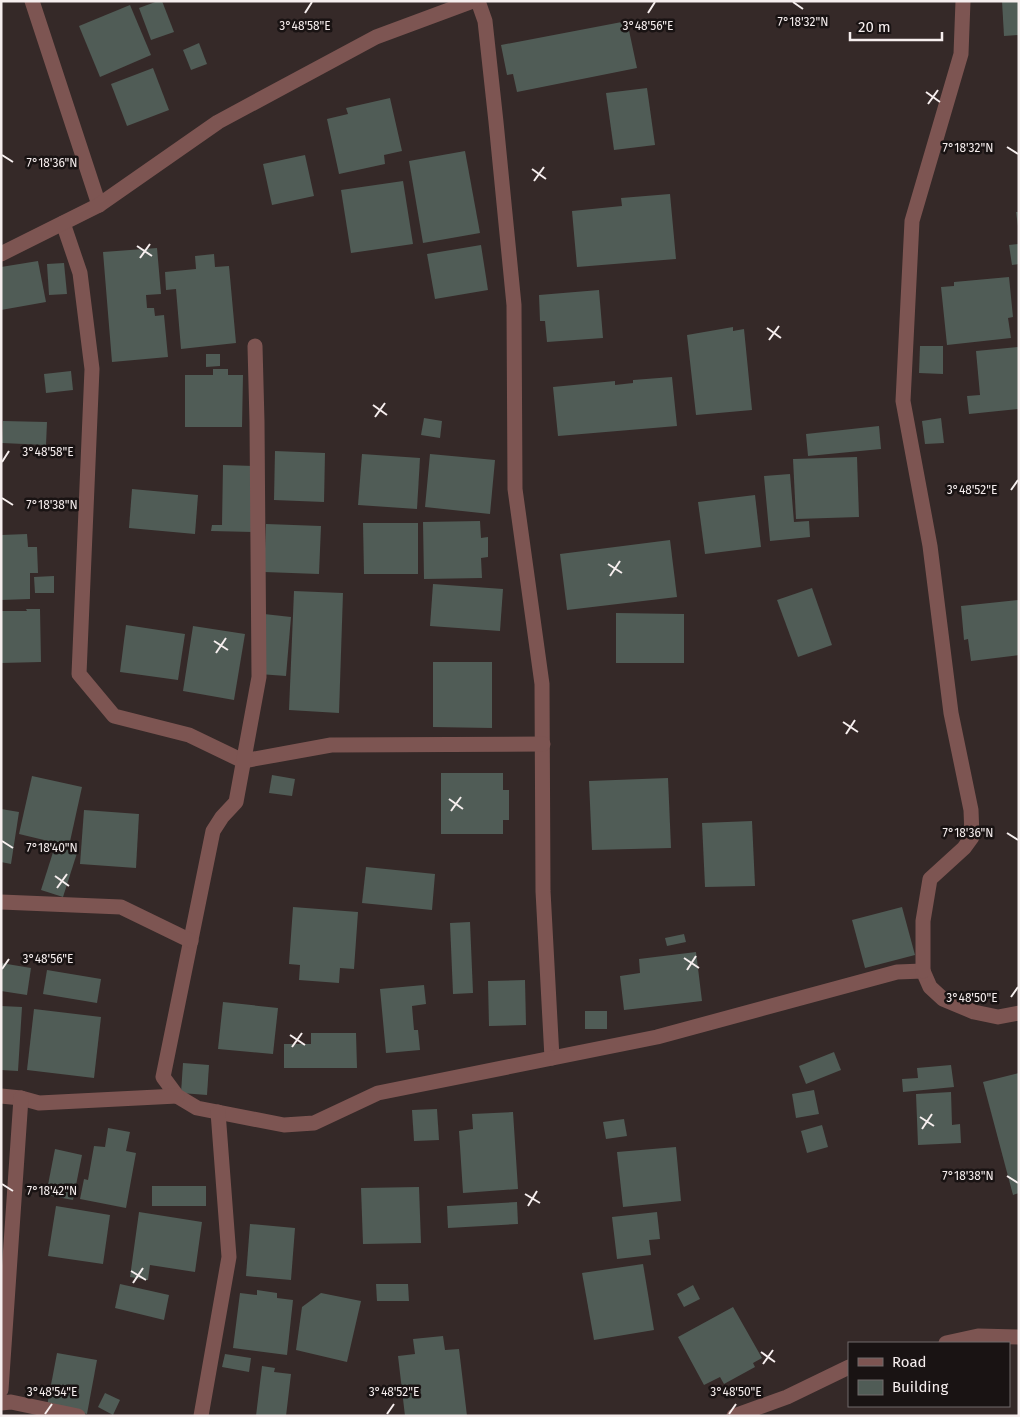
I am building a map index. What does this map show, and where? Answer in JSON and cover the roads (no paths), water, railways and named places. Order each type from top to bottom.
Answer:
[{"type":"street","points":[[32,1],[99,205]]},
{"type":"street","points":[[1,254],[99,205],[218,122],[376,37],[473,1]]},
{"type":"street","points":[[478,1],[485,21],[514,305],[515,489],[542,684],[543,891],[552,1058]]},
{"type":"street","points":[[963,1],[961,54],[912,221],[903,401],[930,546],[951,713],[971,810],[972,837],[964,848],[930,879],[923,921],[923,971],[930,987],[943,999],[974,1012],[998,1018],[1019,1014]]},
{"type":"street","points":[[63,223],[80,273],[92,369],[79,674],[114,716],[189,735],[244,762],[331,746],[543,744]]},
{"type":"street","points":[[255,346],[259,677],[236,802],[222,817],[213,831],[163,1077],[177,1096],[197,1108],[284,1126],[314,1123],[378,1093],[656,1037],[897,972],[923,971]]},
{"type":"street","points":[[1,902],[121,907],[191,941]]},
{"type":"street","points":[[1,1096],[21,1098],[39,1103],[177,1096]]},
{"type":"street","points":[[1,1390],[21,1098]]},
{"type":"street","points":[[201,1416],[229,1257],[218,1112]]},
{"type":"street","points":[[951,1342],[978,1336],[1019,1337]]},
{"type":"street","points":[[734,1416],[787,1397],[848,1367]]},
{"type":"street","points":[[1,1403],[12,1402],[78,1416]]}]
